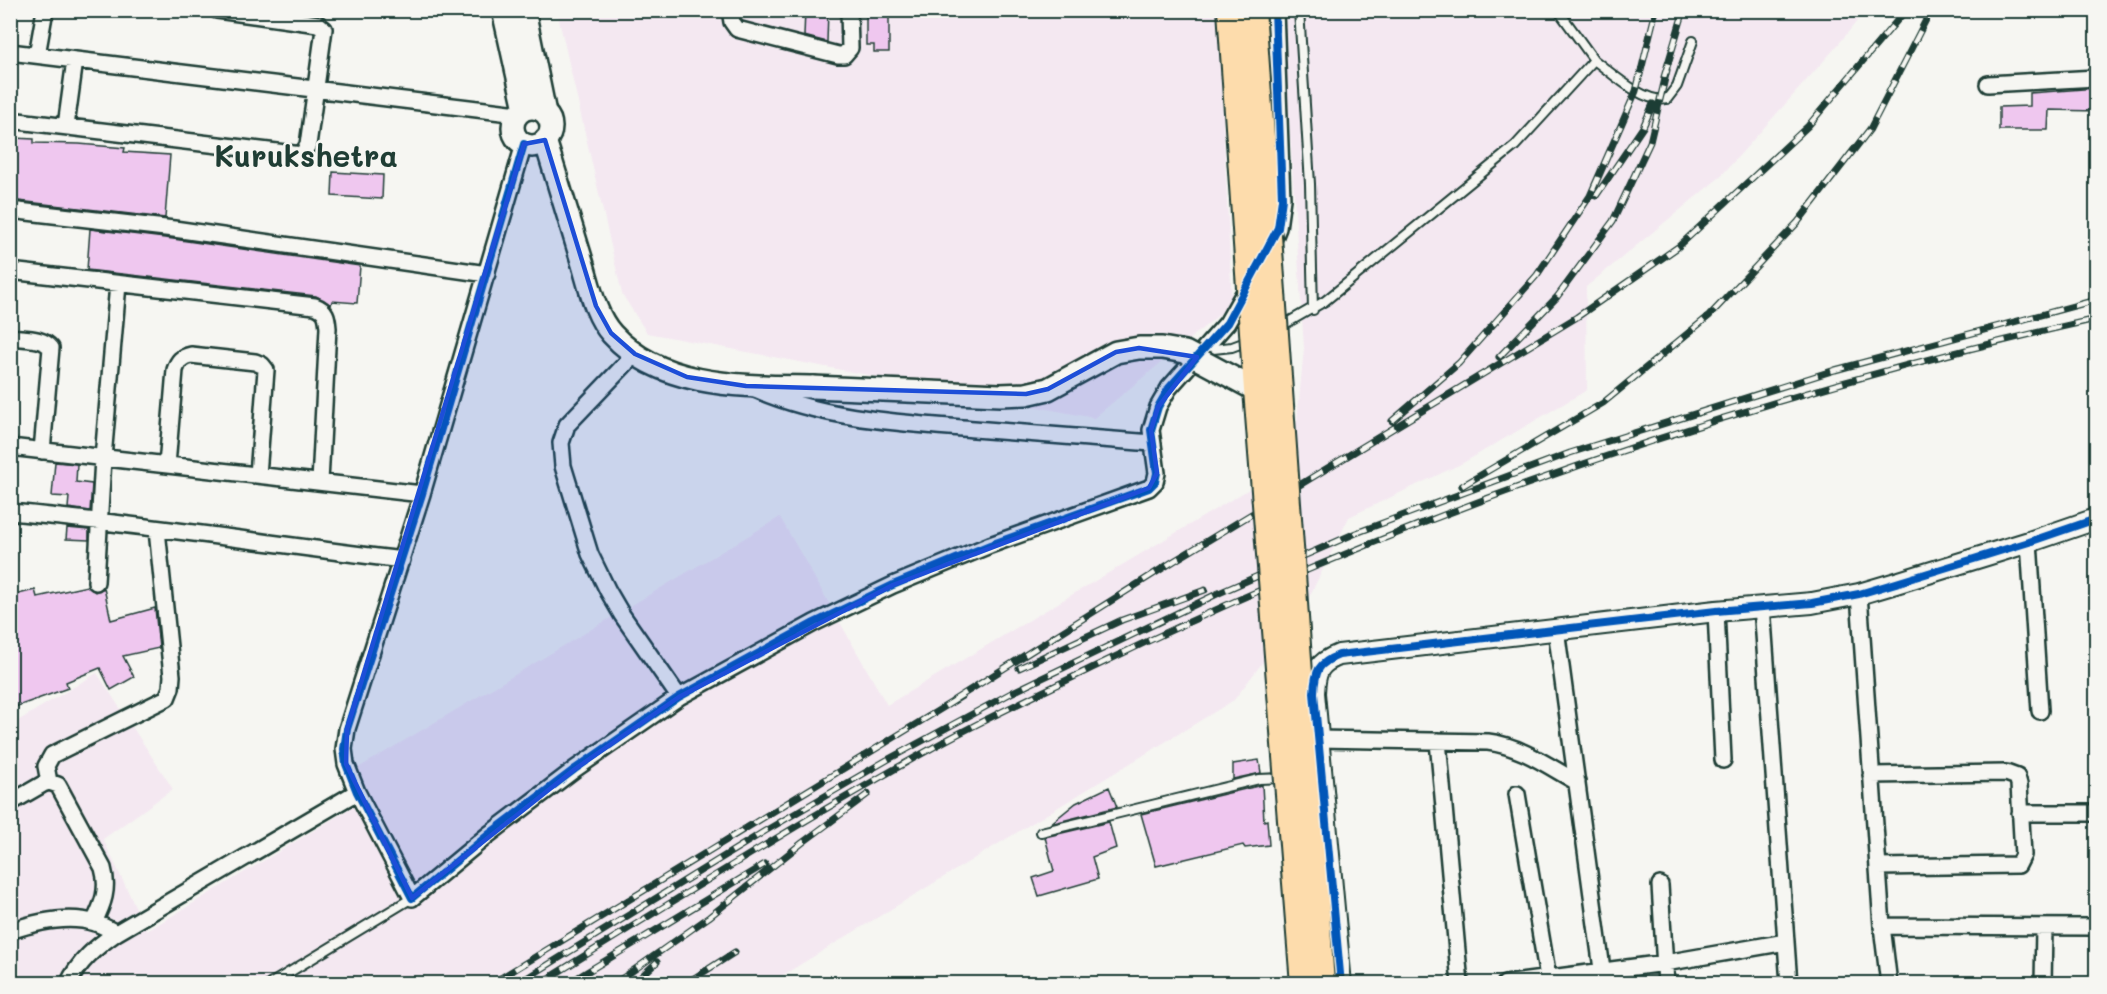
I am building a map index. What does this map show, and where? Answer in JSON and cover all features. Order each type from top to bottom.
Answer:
[{"type":"main road","points":[[504,10],[529,112],[551,124],[551,130],[535,142],[519,141],[513,131],[514,119],[529,112]]},
{"type":"main road","points":[[524,10],[529,112]]},
{"type":"main road","points":[[1230,10],[1303,984]]},
{"type":"main road","points":[[1253,10],[1322,984]]},
{"type":"main road","points":[[535,142],[596,306],[611,333],[635,354],[666,370],[687,377],[746,386],[1026,394],[1048,389],[1116,352],[1139,348],[1162,348],[1185,352],[1257,390]]},
{"type":"street","points":[[37,55],[45,10]]},
{"type":"street","points":[[10,120],[302,155],[308,145],[317,91],[324,34],[322,26],[217,10]]},
{"type":"street","points":[[730,10],[736,29],[838,55],[844,54],[850,48],[849,10]]},
{"type":"street","points":[[535,142],[486,274],[402,560],[347,729],[344,749],[346,764],[357,792],[412,898],[575,769],[678,697],[813,623],[892,585],[990,545],[1149,488],[1155,482],[1157,473],[1151,430],[1158,407],[1169,388],[1227,323],[1278,228],[1282,199],[1275,10]]},
{"type":"street","points":[[10,52],[317,91],[529,112]]},
{"type":"street","points":[[66,126],[75,60]]},
{"type":"street","points":[[1988,84],[2097,78]]},
{"type":"street","points":[[10,210],[174,229],[486,274]]},
{"type":"street","points":[[10,271],[315,306],[323,309],[327,316],[328,328],[320,482]]},
{"type":"street","points":[[96,582],[103,458],[118,284]]},
{"type":"street","points":[[10,338],[47,342],[51,348],[42,451]]},
{"type":"street","points":[[635,354],[567,425],[561,443],[563,466],[590,554],[608,591],[678,697]]},
{"type":"street","points":[[167,465],[175,370],[183,356],[255,362],[266,370],[258,475]]},
{"type":"street","points":[[746,386],[776,399],[823,411],[908,424],[1152,443]]},
{"type":"street","points":[[10,447],[422,494]]},
{"type":"street","points":[[10,512],[100,520],[157,530],[402,560]]},
{"type":"street","points":[[1341,984],[1314,693],[1315,675],[1328,659],[1340,655],[1716,611],[1812,603],[1859,594],[2097,519]]},
{"type":"street","points":[[49,782],[46,766],[52,755],[167,698],[172,676],[157,530]]},
{"type":"street","points":[[2029,542],[2040,711]]},
{"type":"street","points":[[1859,594],[1882,926],[1889,984]]},
{"type":"street","points":[[1762,606],[1789,984]]},
{"type":"street","points":[[1716,611],[1723,760]]},
{"type":"street","points":[[1556,630],[1604,977]]},
{"type":"street","points":[[1317,739],[1502,744],[1524,752],[1577,782]]},
{"type":"street","points":[[1438,741],[1460,984]]},
{"type":"street","points":[[1872,775],[2012,774],[2017,777],[2019,784],[2023,855],[2018,865],[1878,867]]},
{"type":"street","points":[[10,803],[49,782],[58,785],[103,868],[106,879],[104,903],[94,922]]},
{"type":"street","points":[[68,984],[76,968],[94,949],[116,933],[357,792]]},
{"type":"street","points":[[1517,794],[1548,978]]},
{"type":"street","points":[[2020,813],[2097,813]]},
{"type":"street","points":[[1660,885],[1666,984]]},
{"type":"street","points":[[10,931],[31,924],[67,919],[94,922],[116,933]]},
{"type":"street","points":[[1882,926],[2097,927]]},
{"type":"street","points":[[2043,928],[2043,984]]},
{"type":"street","points":[[1504,984],[1548,978],[1604,977],[1665,963],[1786,942]]},
{"type":"lane","points":[[1299,10],[1310,173],[1313,310]]},
{"type":"lane","points":[[1558,10],[1594,60],[1636,91],[1660,101],[1667,99],[1677,86],[1693,41]]},
{"type":"lane","points":[[1203,351],[1232,347],[1265,335],[1313,310],[1515,146],[1594,60]]},
{"type":"lane","points":[[1041,832],[1259,780],[1321,776]]},
{"type":"lane","points":[[270,984],[412,898]]},
{"type":"highlighted area","points":[[545,140],[596,306],[611,333],[635,354],[687,377],[746,386],[1026,394],[1048,389],[1116,352],[1139,348],[1197,357],[1158,407],[1151,430],[1157,473],[1149,488],[893,585],[679,697],[575,769],[412,898],[346,764],[347,729],[524,144]]},
{"type":"shaded area","points":[[557,11],[1218,11],[1232,304],[1094,418],[647,333],[622,294]]},
{"type":"shaded area","points":[[1282,11],[1865,11],[1837,46],[1720,177],[1586,287],[1587,390],[1463,463],[1349,517],[1303,609],[1234,700],[770,983],[11,984],[11,725],[97,673],[173,789],[103,839],[147,931],[366,799],[353,771],[780,517],[887,705],[1293,463],[1304,348]]},
{"type":"building","points":[[805,10],[828,10],[827,42],[804,36]]},
{"type":"building","points":[[866,10],[889,10],[889,52],[874,52],[874,45],[866,45]]},
{"type":"building","points":[[2097,88],[2097,111],[2049,110],[2048,130],[1999,130],[1999,107],[2030,106],[2030,93]]},
{"type":"building","points":[[13,138],[34,139],[34,143],[125,148],[124,152],[170,155],[165,218],[10,200],[10,155],[12,155]]},
{"type":"building","points":[[333,172],[383,175],[382,199],[332,196]]},
{"type":"building","points":[[90,229],[360,266],[357,303],[332,301],[331,305],[316,296],[87,270]]},
{"type":"building","points":[[55,462],[77,464],[76,482],[92,484],[90,511],[68,508],[69,497],[52,496]]},
{"type":"building","points":[[67,528],[89,530],[89,540],[66,539]]},
{"type":"building","points":[[87,586],[95,592],[104,588],[111,620],[155,608],[159,648],[123,656],[134,677],[111,690],[100,668],[66,682],[68,688],[15,707],[10,693],[10,596],[35,590],[37,597]]},
{"type":"building","points":[[1259,760],[1261,773],[1233,779],[1233,764]]},
{"type":"building","points":[[1262,785],[1264,821],[1267,820],[1269,845],[1245,848],[1243,845],[1156,866],[1141,814]]},
{"type":"building","points":[[1109,787],[1117,807],[1050,824],[1076,803]]},
{"type":"building","points":[[1109,822],[1116,848],[1092,857],[1098,879],[1039,896],[1033,878],[1054,871],[1045,837]]},
{"type":"railway","points":[[1392,421],[1459,363],[1537,275],[1590,196],[1636,91],[1656,10]]},
{"type":"railway","points":[[1664,77],[1684,10]]},
{"type":"railway","points":[[954,700],[1174,561],[1577,317],[1678,247],[1808,126],[1906,10]]},
{"type":"railway","points":[[1462,486],[1603,403],[1709,316],[1798,222],[1870,129],[1931,10]]},
{"type":"railway","points":[[1499,357],[1557,297],[1613,221],[1650,142],[1667,70]]},
{"type":"railway","points":[[1596,196],[1643,127],[1653,104]]},
{"type":"railway","points":[[517,984],[765,831],[887,760],[1013,692],[1219,593],[1356,533],[1570,453],[1835,370],[2096,300]]},
{"type":"railway","points":[[539,984],[790,830],[943,742],[1096,666],[1338,557],[1461,508],[1586,463],[1712,422],[1839,384],[2096,319]]},
{"type":"railway","points":[[1019,668],[1122,620],[1205,590]]},
{"type":"railway","points":[[491,984],[962,696]]},
{"type":"railway","points":[[614,984],[709,917],[868,794]]},
{"type":"railway","points":[[567,984],[765,864]]},
{"type":"railway","points":[[685,984],[735,952]]},
{"type":"railway","points":[[633,984],[657,962]]},
{"type":"cycle path","points":[[524,144],[422,494],[347,729],[344,749],[346,764],[357,792],[412,898],[488,835],[575,769],[679,697],[814,623],[893,585],[990,545],[1149,488],[1155,482],[1157,473],[1151,430],[1158,407],[1169,388],[1227,323],[1278,228],[1282,199],[1275,10]]},
{"type":"cycle path","points":[[1341,984],[1314,693],[1317,673],[1326,661],[1339,655],[1716,611],[1812,603],[1859,594],[2096,519]]},
{"type":"district","name":"Kurukshetra","points":[[306,155]]}]
